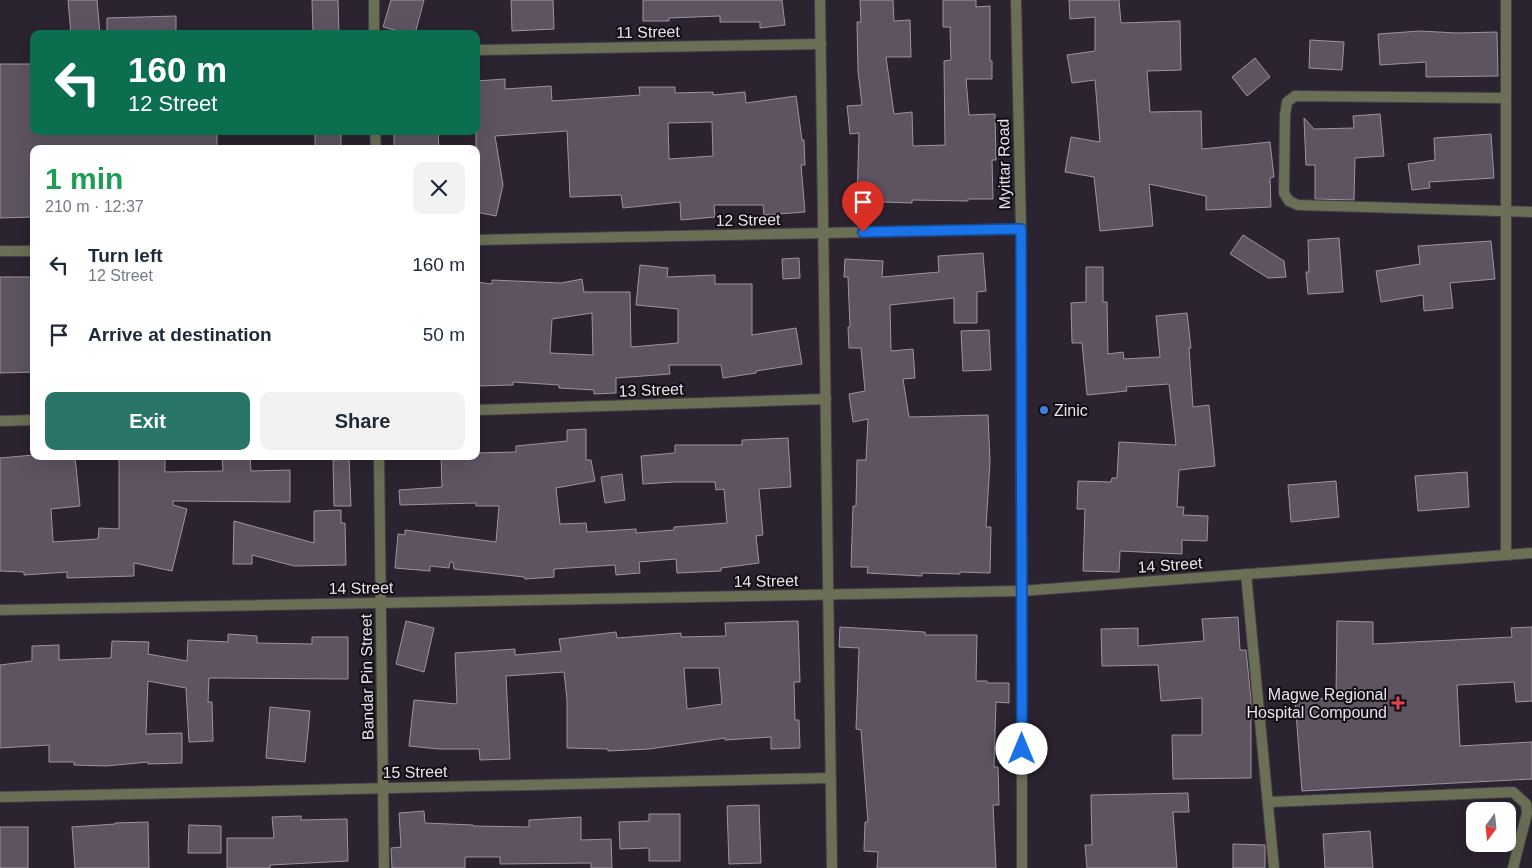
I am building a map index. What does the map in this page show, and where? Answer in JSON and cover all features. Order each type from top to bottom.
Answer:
[{"type":"street","points":[[374,0],[374,30]]},
{"type":"street","points":[[820,0],[832,868]]},
{"type":"street","name":"Myittar Road","points":[[1016,0],[1021,229],[1022,868]]},
{"type":"street","points":[[1506,0],[1506,555]]},
{"type":"street","name":"11 Street","points":[[480,50],[820,44]]},
{"type":"street","points":[[1506,98],[1295,96],[1287,102],[1285,115],[1284,193],[1289,201],[1298,205],[1532,212]]},
{"type":"street","name":"12 Street","points":[[480,240],[1021,229]]},
{"type":"street","points":[[0,252],[30,251]]},
{"type":"street","name":"13 Street","points":[[480,410],[826,399]]},
{"type":"street","points":[[0,421],[30,420]]},
{"type":"street","name":"Bandar Pin Street","points":[[379,460],[384,868]]},
{"type":"street","name":"14 Street","points":[[0,610],[1021,591],[1532,553]]},
{"type":"street","points":[[1246,574],[1274,868]]},
{"type":"street","name":"15 Street","points":[[0,797],[831,778]]},
{"type":"street","points":[[1268,802],[1513,792],[1526,804],[1527,813],[1513,868]]},
{"type":"building","points":[[68,0],[97,0],[100,30],[71,30]]},
{"type":"building","points":[[312,0],[338,0],[339,30],[313,30]]},
{"type":"building","points":[[391,0],[424,0],[416,30],[394,30],[383,27]]},
{"type":"building","points":[[511,0],[553,0],[554,29],[512,31]]},
{"type":"building","points":[[643,0],[782,0],[785,25],[760,28],[760,22],[720,22],[720,16],[669,18],[669,21],[643,21]]},
{"type":"building","points":[[860,0],[893,0],[894,21],[910,20],[911,57],[886,57],[894,114],[912,112],[913,146],[945,145],[944,61],[951,60],[950,27],[943,27],[943,0],[976,0],[976,7],[990,6],[990,61],[992,61],[992,79],[966,79],[969,115],[995,114],[996,160],[992,160],[993,199],[968,199],[968,201],[912,200],[912,203],[857,201],[859,133],[850,134],[847,106],[862,105],[858,71],[857,22],[861,22]]},
{"type":"building","points":[[1069,0],[1119,0],[1121,23],[1180,21],[1181,70],[1147,71],[1150,112],[1201,111],[1202,149],[1270,142],[1274,177],[1270,178],[1271,207],[1206,210],[1206,196],[1149,184],[1153,226],[1100,231],[1094,177],[1065,172],[1071,137],[1100,142],[1095,80],[1072,83],[1067,55],[1095,51],[1095,17],[1070,19]]},
{"type":"building","points":[[176,16],[176,30],[107,30],[107,18]]},
{"type":"building","points":[[1420,31],[1457,33],[1497,32],[1498,76],[1426,77],[1426,62],[1380,65],[1378,34]]},
{"type":"building","points":[[1310,40],[1344,42],[1342,70],[1309,68]]},
{"type":"building","points":[[1255,58],[1270,77],[1247,96],[1232,77]]},
{"type":"building","points":[[0,64],[30,64],[30,135],[217,135],[217,145],[30,145],[30,217],[0,218]]},
{"type":"building","points":[[505,79],[505,89],[551,86],[552,101],[640,95],[639,87],[675,87],[675,93],[713,92],[713,95],[745,92],[746,103],[796,96],[802,140],[804,140],[805,165],[801,165],[805,212],[764,215],[763,205],[714,205],[715,217],[681,220],[680,202],[623,208],[621,195],[570,197],[567,131],[495,136],[503,185],[496,216],[480,213],[480,145],[476,145],[476,135],[480,135],[480,81]],"holes":[[[712,122],[713,156],[669,159],[668,123]]]},
{"type":"building","points":[[1380,114],[1384,156],[1355,158],[1354,200],[1315,199],[1315,165],[1306,165],[1304,118],[1314,129],[1354,128],[1353,116]]},
{"type":"building","points":[[1491,134],[1494,178],[1429,182],[1430,188],[1412,190],[1408,164],[1435,160],[1434,138]]},
{"type":"building","points":[[315,135],[341,135],[341,145],[315,145]]},
{"type":"building","points":[[394,135],[438,135],[439,145],[394,145]]},
{"type":"building","points":[[1243,235],[1284,261],[1286,277],[1268,278],[1230,254]]},
{"type":"building","points":[[1339,238],[1343,292],[1308,294],[1306,272],[1309,272],[1308,240]]},
{"type":"building","points":[[1491,241],[1495,279],[1450,283],[1453,308],[1424,311],[1423,295],[1381,302],[1376,271],[1420,264],[1418,246]]},
{"type":"building","points":[[983,253],[986,291],[977,292],[977,323],[954,323],[954,298],[890,305],[891,351],[913,349],[915,378],[903,379],[909,417],[988,415],[990,462],[986,527],[991,527],[990,573],[922,573],[922,576],[867,573],[868,567],[851,567],[853,506],[856,506],[857,460],[866,460],[868,419],[853,422],[849,394],[865,391],[861,348],[849,348],[848,277],[844,277],[845,259],[883,261],[882,277],[939,272],[938,256]]},
{"type":"building","points":[[799,258],[800,278],[783,279],[782,259]]},
{"type":"building","points":[[640,265],[668,268],[667,277],[715,275],[715,284],[752,284],[752,335],[796,328],[802,364],[723,378],[721,365],[669,365],[670,374],[616,378],[616,393],[594,394],[594,390],[559,388],[559,385],[513,382],[513,385],[480,386],[480,282],[492,284],[492,280],[561,283],[582,279],[584,292],[630,292],[631,347],[678,343],[678,309],[636,305]],"holes":[[[592,313],[593,355],[550,353],[552,319]]]},
{"type":"building","points":[[1086,267],[1103,267],[1103,302],[1107,302],[1108,354],[1123,352],[1124,359],[1160,357],[1156,316],[1187,313],[1191,348],[1189,348],[1193,407],[1209,405],[1215,466],[1179,470],[1177,507],[1184,507],[1183,515],[1208,516],[1207,541],[1182,540],[1182,554],[1120,551],[1119,572],[1083,571],[1085,509],[1077,509],[1078,481],[1111,482],[1112,478],[1117,478],[1119,442],[1176,445],[1169,384],[1126,387],[1127,391],[1087,395],[1082,343],[1072,343],[1071,303],[1086,302]]},
{"type":"building","points":[[0,277],[30,277],[30,372],[0,373]]},
{"type":"building","points":[[989,330],[991,370],[963,371],[961,331]]},
{"type":"building","points":[[586,429],[586,460],[591,460],[595,481],[556,488],[560,524],[586,523],[587,532],[636,529],[636,533],[674,530],[674,527],[727,523],[724,489],[716,490],[715,482],[643,484],[641,456],[675,453],[675,445],[742,445],[742,440],[788,438],[791,487],[759,489],[763,535],[756,536],[759,563],[721,568],[721,571],[677,573],[676,559],[639,562],[640,573],[616,575],[615,565],[554,569],[554,577],[525,579],[524,577],[454,569],[453,562],[450,562],[449,568],[430,566],[430,571],[395,568],[398,534],[405,535],[405,530],[496,542],[499,506],[476,506],[476,503],[400,505],[399,490],[442,487],[441,460],[480,460],[480,453],[516,452],[516,446],[567,441],[567,430]]},
{"type":"building","points":[[30,455],[30,460],[75,460],[80,506],[51,509],[53,542],[98,539],[99,528],[119,529],[119,460],[165,460],[165,472],[223,471],[222,460],[250,460],[251,471],[290,470],[290,502],[173,501],[173,505],[187,509],[172,571],[134,563],[134,576],[67,578],[67,572],[24,575],[24,572],[0,571],[0,458]]},
{"type":"building","points":[[333,460],[349,460],[351,506],[334,506]]},
{"type":"building","points":[[1467,472],[1469,507],[1418,511],[1415,476]]},
{"type":"building","points":[[622,474],[625,500],[605,503],[601,477]]},
{"type":"building","points":[[1336,481],[1339,517],[1291,522],[1288,485]]},
{"type":"building","points":[[341,510],[341,523],[345,523],[346,565],[294,566],[252,555],[252,564],[233,564],[234,521],[314,543],[314,511]]},
{"type":"building","points":[[1238,617],[1240,650],[1246,650],[1251,700],[1251,778],[1173,779],[1172,735],[1202,735],[1202,698],[1161,701],[1158,665],[1102,666],[1101,629],[1138,628],[1138,646],[1204,641],[1202,619]]},
{"type":"building","points":[[406,621],[434,628],[424,672],[396,664]]},
{"type":"building","points":[[798,621],[800,682],[794,682],[795,720],[799,720],[800,748],[771,749],[771,737],[725,740],[725,738],[649,749],[608,751],[608,749],[567,748],[567,700],[564,672],[506,676],[510,759],[480,760],[479,749],[439,749],[409,746],[414,700],[457,704],[455,653],[515,649],[515,655],[561,651],[559,639],[616,632],[617,638],[681,633],[681,637],[726,636],[725,623]],"holes":[[[684,668],[719,668],[722,704],[687,709]]]},
{"type":"building","points":[[1337,621],[1373,622],[1373,644],[1512,637],[1511,628],[1532,627],[1532,701],[1516,702],[1514,682],[1457,685],[1460,746],[1532,742],[1532,779],[1302,791],[1295,700],[1336,698]]},
{"type":"building","points":[[840,627],[925,632],[925,635],[977,635],[976,681],[1009,683],[1009,703],[996,702],[994,767],[998,767],[999,805],[993,805],[996,868],[877,868],[878,852],[864,851],[865,822],[868,822],[861,730],[856,729],[859,648],[839,647]]},
{"type":"building","points":[[228,634],[257,636],[257,643],[312,644],[312,637],[348,637],[348,679],[209,678],[208,702],[212,702],[213,741],[189,742],[186,688],[148,681],[146,734],[182,733],[182,763],[148,764],[148,762],[106,766],[74,765],[74,762],[49,762],[49,745],[0,748],[0,665],[32,661],[32,646],[59,645],[59,660],[111,658],[112,641],[149,642],[148,654],[187,661],[188,640],[228,642]]},
{"type":"building","points":[[270,707],[310,711],[305,762],[266,758]]},
{"type":"building","points":[[1188,793],[1189,812],[1173,812],[1177,868],[1087,868],[1085,845],[1092,845],[1091,795]]},
{"type":"building","points":[[759,805],[761,863],[729,864],[727,806]]},
{"type":"building","points":[[424,811],[425,823],[473,826],[529,827],[529,820],[581,817],[581,840],[611,839],[612,868],[591,868],[591,863],[500,864],[500,857],[465,857],[465,868],[392,868],[391,848],[401,847],[399,813]]},
{"type":"building","points":[[649,814],[680,814],[680,861],[649,861],[649,848],[620,849],[619,822],[649,821]]},
{"type":"building","points":[[301,816],[301,820],[347,819],[348,861],[270,865],[270,868],[227,868],[227,838],[274,838],[272,817]]},
{"type":"building","points":[[148,822],[149,868],[75,868],[72,827]]},
{"type":"building","points":[[189,825],[221,826],[221,853],[188,853]]},
{"type":"building","points":[[0,827],[28,827],[28,868],[0,868]]},
{"type":"building","points":[[1370,831],[1373,868],[1325,868],[1323,834]]},
{"type":"building","points":[[1233,844],[1265,845],[1265,868],[1233,868]]},
{"type":"place","name":"Zinic","points":[[1044,410]]},
{"type":"place","name":"Magwe Regional Hospital Compound","points":[[1398,703]]},
{"type":"route","points":[[863,232],[1021,229],[1022,749]]}]
